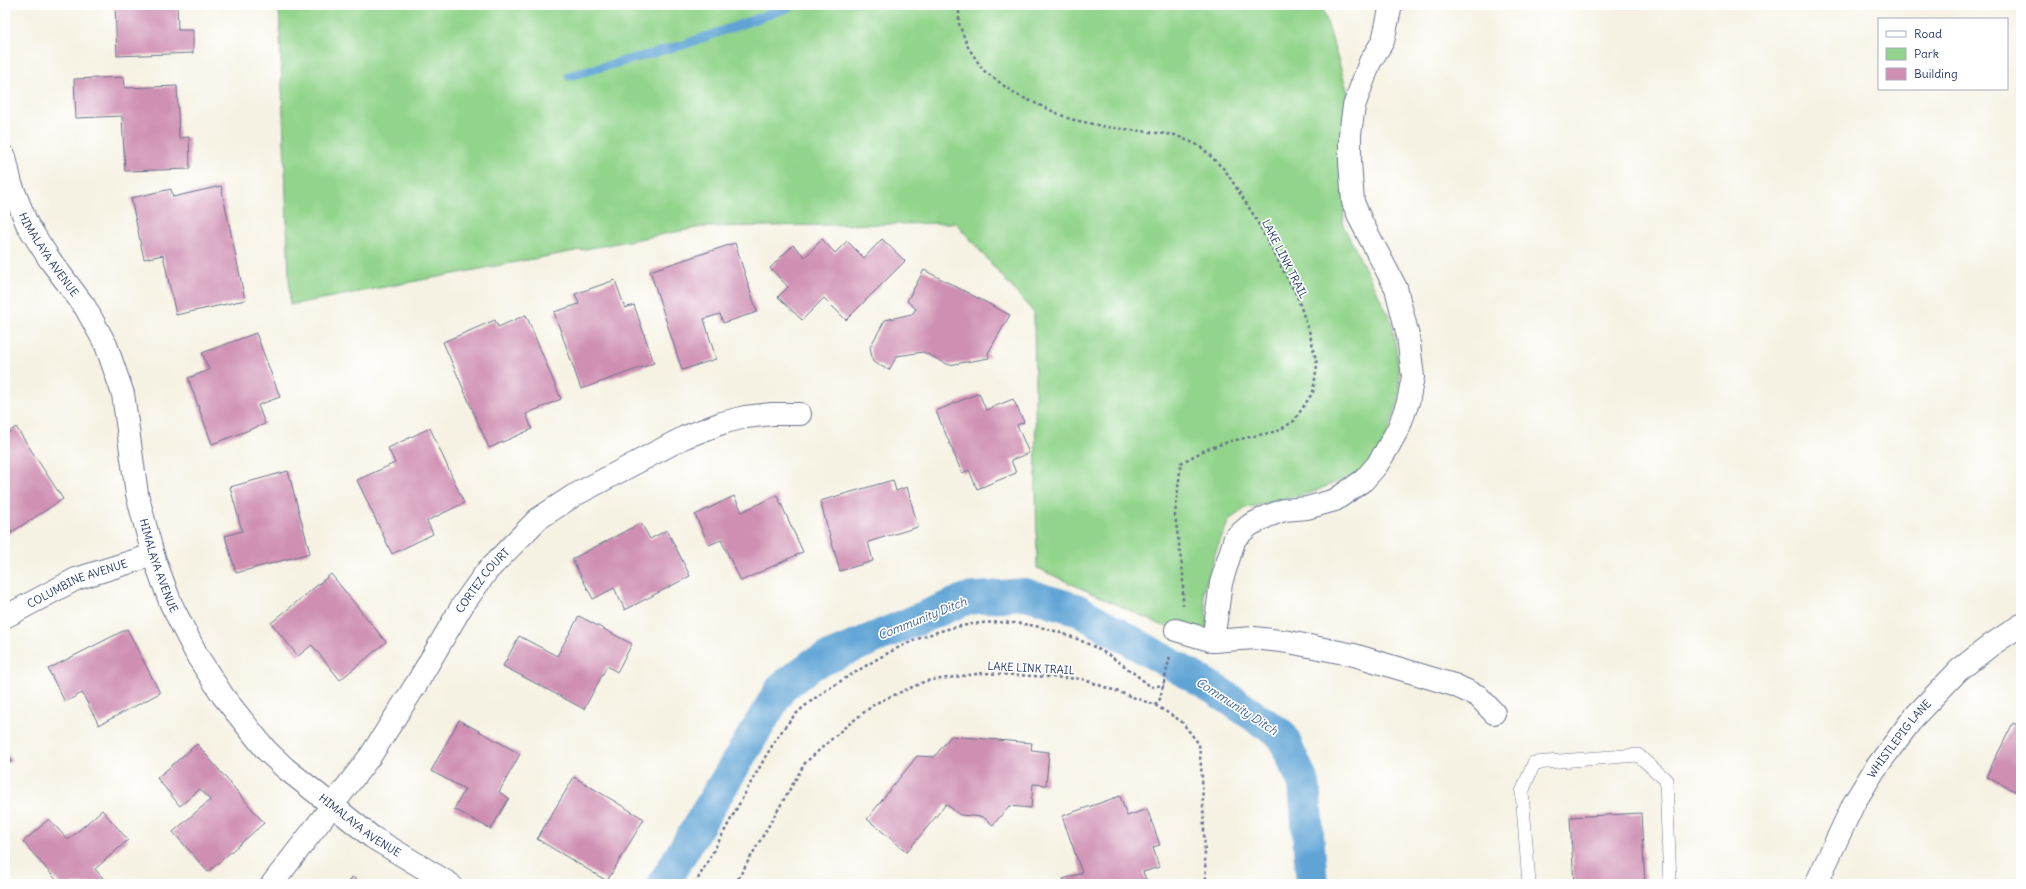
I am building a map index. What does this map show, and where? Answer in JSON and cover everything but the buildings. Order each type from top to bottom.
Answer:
[{"type":"street","points":[[1213,641],[1221,583],[1235,538],[1250,524],[1284,510],[1307,508],[1335,500],[1364,480],[1377,465],[1387,449],[1399,427],[1408,402],[1413,377],[1408,336],[1396,288],[1361,221],[1353,202],[1350,162],[1350,134],[1354,106],[1370,62],[1383,41],[1391,5]]},
{"type":"street","name":"HIMALAYA AVENUE","points":[[5,157],[11,184],[27,224],[50,260],[85,307],[106,345],[123,394],[137,494],[153,555],[171,604],[198,657],[223,696],[275,759],[372,837],[450,884]]},
{"type":"street","name":"CORTEZ COURT","points":[[272,884],[375,748],[417,683],[462,606],[487,571],[538,519],[573,496],[685,437],[722,423],[745,417],[772,414],[800,414]]},
{"type":"street","name":"COLUMBINE AVENUE","points":[[5,617],[76,579],[153,555]]},
{"type":"street","name":"WHISTLEPIG LANE","points":[[1816,884],[1854,803],[1875,769],[1914,717],[1959,670],[1991,645],[2021,625]]},
{"type":"street","points":[[1175,634],[1213,641],[1254,638],[1288,642],[1354,655],[1454,685],[1478,696],[1494,713]]},
{"type":"lane","points":[[1529,884],[1522,792],[1534,763],[1638,755],[1666,780],[1670,884]]},
{"type":"path","name":"LAKE LINK TRAIL","points":[[959,5],[959,24],[968,48],[984,70],[1015,94],[1070,119],[1106,127],[1175,135],[1200,146],[1225,170],[1253,214],[1296,296],[1310,334],[1317,365],[1313,392],[1294,421],[1278,431],[1231,441],[1207,449],[1181,463],[1175,515],[1183,574],[1183,607],[1175,634]]},
{"type":"path","points":[[695,884],[770,750],[797,714],[835,684],[880,657],[923,636],[958,626],[996,621],[1030,624],[1068,635],[1101,650],[1151,687],[1164,685]]},
{"type":"path","points":[[1155,705],[1160,699],[1164,685],[1175,634]]},
{"type":"path","name":"LAKE LINK TRAIL","points":[[735,884],[805,763],[844,728],[876,703],[926,681],[984,673],[1082,679],[1155,705],[1181,721],[1199,744],[1202,778],[1206,884]]},
{"type":"green space","points":[[279,5],[1322,5],[1352,107],[1343,225],[1392,322],[1399,368],[1399,400],[1385,443],[1362,472],[1310,493],[1246,508],[1229,520],[1216,551],[1203,592],[1211,641],[1161,625],[1037,568],[1034,313],[956,223],[702,227],[290,305]]},
{"type":"waterway","points":[[569,76],[683,45],[795,5]]},
{"type":"waterway","name":"Community Ditch","points":[[663,884],[782,687],[813,664],[966,599],[1025,594],[1076,609],[1216,690],[1282,735],[1304,784],[1312,884]]}]
